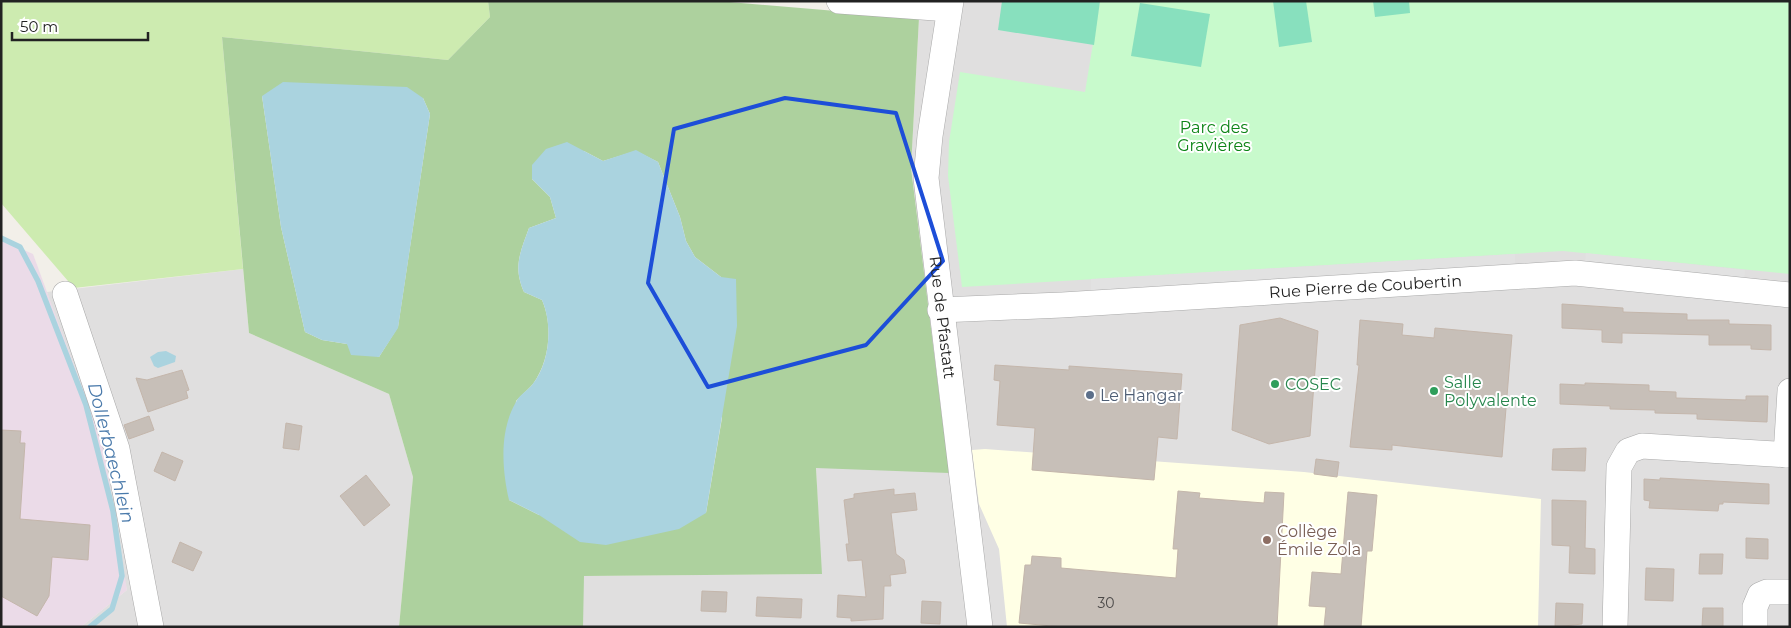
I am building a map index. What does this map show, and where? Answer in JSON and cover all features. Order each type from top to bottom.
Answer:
[{"type":"street","name":"Rue de Pfastatt","points":[[839,1],[950,5],[930,136],[926,178],[940,310],[980,627]]},
{"type":"street","name":"Rue Pierre de Coubertin","points":[[940,310],[1062,305],[1575,273],[1790,296]]},
{"type":"street","points":[[65,294],[117,448],[151,627]]},
{"type":"street","points":[[1615,627],[1619,467],[1628,451],[1642,446],[1788,455],[1790,390]]},
{"type":"street","points":[[1755,627],[1755,606],[1760,595],[1766,592],[1790,592]]},
{"type":"highlighted area","points":[[785,98],[896,113],[943,261],[866,345],[708,387],[648,283],[674,129]]},
{"type":"shaded area","points":[[917,1],[1790,1],[1790,627],[583,627],[583,576],[821,574],[816,467],[949,472],[911,168],[919,18]]},
{"type":"shaded area","points":[[1,240],[33,254],[103,444],[127,590],[81,627],[1,627]]},
{"type":"shaded area","points":[[1586,253],[1745,270],[1743,291],[1584,275]]},
{"type":"shaded area","points":[[1515,254],[1515,268],[1091,293],[1091,279]]},
{"type":"shaded area","points":[[243,269],[249,333],[389,394],[413,477],[399,627],[81,627],[127,590],[47,292]]},
{"type":"shaded area","name":"Collège Émile Zola","points":[[985,449],[1304,472],[1541,499],[1538,627],[1007,627],[999,549],[979,504],[972,450]]},
{"type":"green space","points":[[1,1],[488,1],[490,17],[448,60],[222,37],[243,269],[74,288],[1,203]]},
{"type":"green space","points":[[488,1],[718,1],[919,18],[911,168],[949,473],[816,468],[822,574],[584,576],[583,627],[399,627],[413,477],[389,394],[249,333],[222,37],[448,60],[490,17]],"holes":[[[262,96],[423,98],[430,114],[398,327],[379,357],[347,344],[322,340],[305,332],[281,227]],[[584,151],[603,161],[636,151],[658,162],[680,217],[686,241],[695,257],[721,277],[722,418],[706,513],[539,515],[509,500],[516,401],[539,375],[548,343],[548,320],[542,300],[524,292],[518,267],[529,228],[556,218],[550,197],[532,179]]]},
{"type":"green space","points":[[1002,1],[1100,1],[1094,45],[998,30]]},
{"type":"green space","name":"Parc des Gravières","points":[[1100,1],[1790,1],[1790,274],[1563,251],[962,287],[948,176],[949,142],[960,72],[1085,92]]},
{"type":"green space","points":[[1273,1],[1306,1],[1312,42],[1279,47]]},
{"type":"green space","points":[[1373,1],[1409,1],[1410,13],[1375,17]]},
{"type":"green space","points":[[1140,3],[1210,14],[1201,67],[1131,56]]},
{"type":"water","points":[[283,82],[407,87],[423,98],[430,114],[398,328],[379,357],[351,355],[347,344],[322,340],[305,332],[281,227],[262,96]]},
{"type":"water","points":[[567,142],[603,161],[636,150],[658,162],[680,217],[686,241],[695,257],[721,277],[736,279],[737,326],[706,513],[679,529],[606,545],[580,542],[539,515],[509,500],[505,476],[504,438],[507,425],[517,400],[538,376],[543,366],[548,344],[548,321],[542,300],[524,292],[518,267],[529,228],[556,218],[550,197],[532,179],[532,165],[546,149]]},
{"type":"water","points":[[166,351],[176,356],[175,362],[158,368],[154,366],[150,357],[158,352]]},
{"type":"building","points":[[1562,304],[1623,308],[1623,312],[1687,314],[1687,320],[1729,320],[1729,324],[1771,325],[1771,350],[1751,349],[1751,345],[1709,345],[1709,335],[1622,333],[1622,343],[1602,342],[1602,330],[1562,328]]},
{"type":"building","name":"COSEC","points":[[1280,318],[1318,331],[1310,436],[1269,444],[1232,430],[1240,325]]},
{"type":"building","name":"Salle Polyvalente","points":[[1360,320],[1403,324],[1402,335],[1434,338],[1435,328],[1512,335],[1502,457],[1392,445],[1392,450],[1350,447],[1359,365],[1357,365]]},
{"type":"building","name":"Le Hangar","points":[[995,365],[1069,370],[1069,366],[1182,374],[1177,439],[1158,437],[1154,480],[1032,470],[1035,428],[997,425],[1000,381],[994,380]]},
{"type":"building","points":[[182,370],[189,390],[186,391],[188,398],[148,412],[136,378],[147,380]]},
{"type":"building","points":[[1585,383],[1649,385],[1649,391],[1676,392],[1676,398],[1746,400],[1746,396],[1768,396],[1767,422],[1697,419],[1697,414],[1655,413],[1655,410],[1610,409],[1610,406],[1560,404],[1560,384],[1585,385]]},
{"type":"building","points":[[149,416],[154,430],[129,439],[124,425]]},
{"type":"building","points":[[286,423],[302,426],[299,450],[283,448]]},
{"type":"building","points":[[1,430],[21,431],[20,443],[25,443],[20,519],[90,525],[88,560],[52,557],[49,596],[37,616],[1,596]]},
{"type":"building","points":[[1586,448],[1585,471],[1552,470],[1553,449]]},
{"type":"building","points":[[162,452],[183,461],[175,481],[154,471]]},
{"type":"building","points":[[1316,459],[1339,462],[1337,477],[1314,474]]},
{"type":"building","points":[[366,475],[390,505],[364,526],[340,496]]},
{"type":"building","points":[[1660,478],[1769,484],[1769,504],[1723,502],[1723,504],[1719,504],[1718,511],[1649,508],[1650,501],[1644,500],[1644,479],[1660,480]]},
{"type":"building","points":[[894,489],[894,495],[915,493],[917,510],[891,513],[896,554],[904,560],[906,573],[890,575],[891,586],[884,586],[883,619],[851,621],[851,618],[837,617],[838,595],[866,597],[862,560],[848,561],[846,544],[849,544],[844,500],[854,498],[854,494]]},
{"type":"building","points":[[1178,491],[1200,493],[1199,498],[1264,503],[1265,492],[1284,493],[1277,627],[1063,627],[1019,623],[1025,565],[1031,565],[1032,556],[1061,558],[1061,568],[1176,578],[1178,549],[1173,549]]},
{"type":"building","points":[[1348,492],[1377,495],[1372,551],[1367,551],[1361,627],[1324,627],[1326,607],[1309,606],[1312,572],[1341,574]]},
{"type":"building","points":[[1552,500],[1586,501],[1585,548],[1595,549],[1595,574],[1569,573],[1570,546],[1552,545]]},
{"type":"building","points":[[1746,538],[1768,539],[1768,559],[1746,558]]},
{"type":"building","points":[[180,542],[202,552],[193,571],[172,562]]},
{"type":"building","points":[[1700,554],[1723,554],[1722,574],[1699,574]]},
{"type":"building","points":[[1646,568],[1674,569],[1673,601],[1645,600]]},
{"type":"building","points":[[702,591],[727,592],[726,612],[701,611]]},
{"type":"building","points":[[757,597],[802,599],[801,618],[756,616]]},
{"type":"building","points":[[922,601],[941,602],[940,624],[921,623]]},
{"type":"building","points":[[1556,603],[1583,604],[1582,624],[1555,627]]},
{"type":"building","points":[[1703,608],[1723,608],[1723,627],[1702,627]]},
{"type":"waterway","name":"Dollerbaechlein","points":[[1,238],[20,247],[38,281],[86,405],[113,511],[122,576],[112,609],[90,627]]},
{"type":"place","name":"COSEC","points":[[1275,384]]},
{"type":"place","name":"Salle Polyvalente","points":[[1434,391]]},
{"type":"place","name":"Le Hangar","points":[[1090,395]]},
{"type":"place","name":"Collège Émile Zola","points":[[1267,540]]}]
